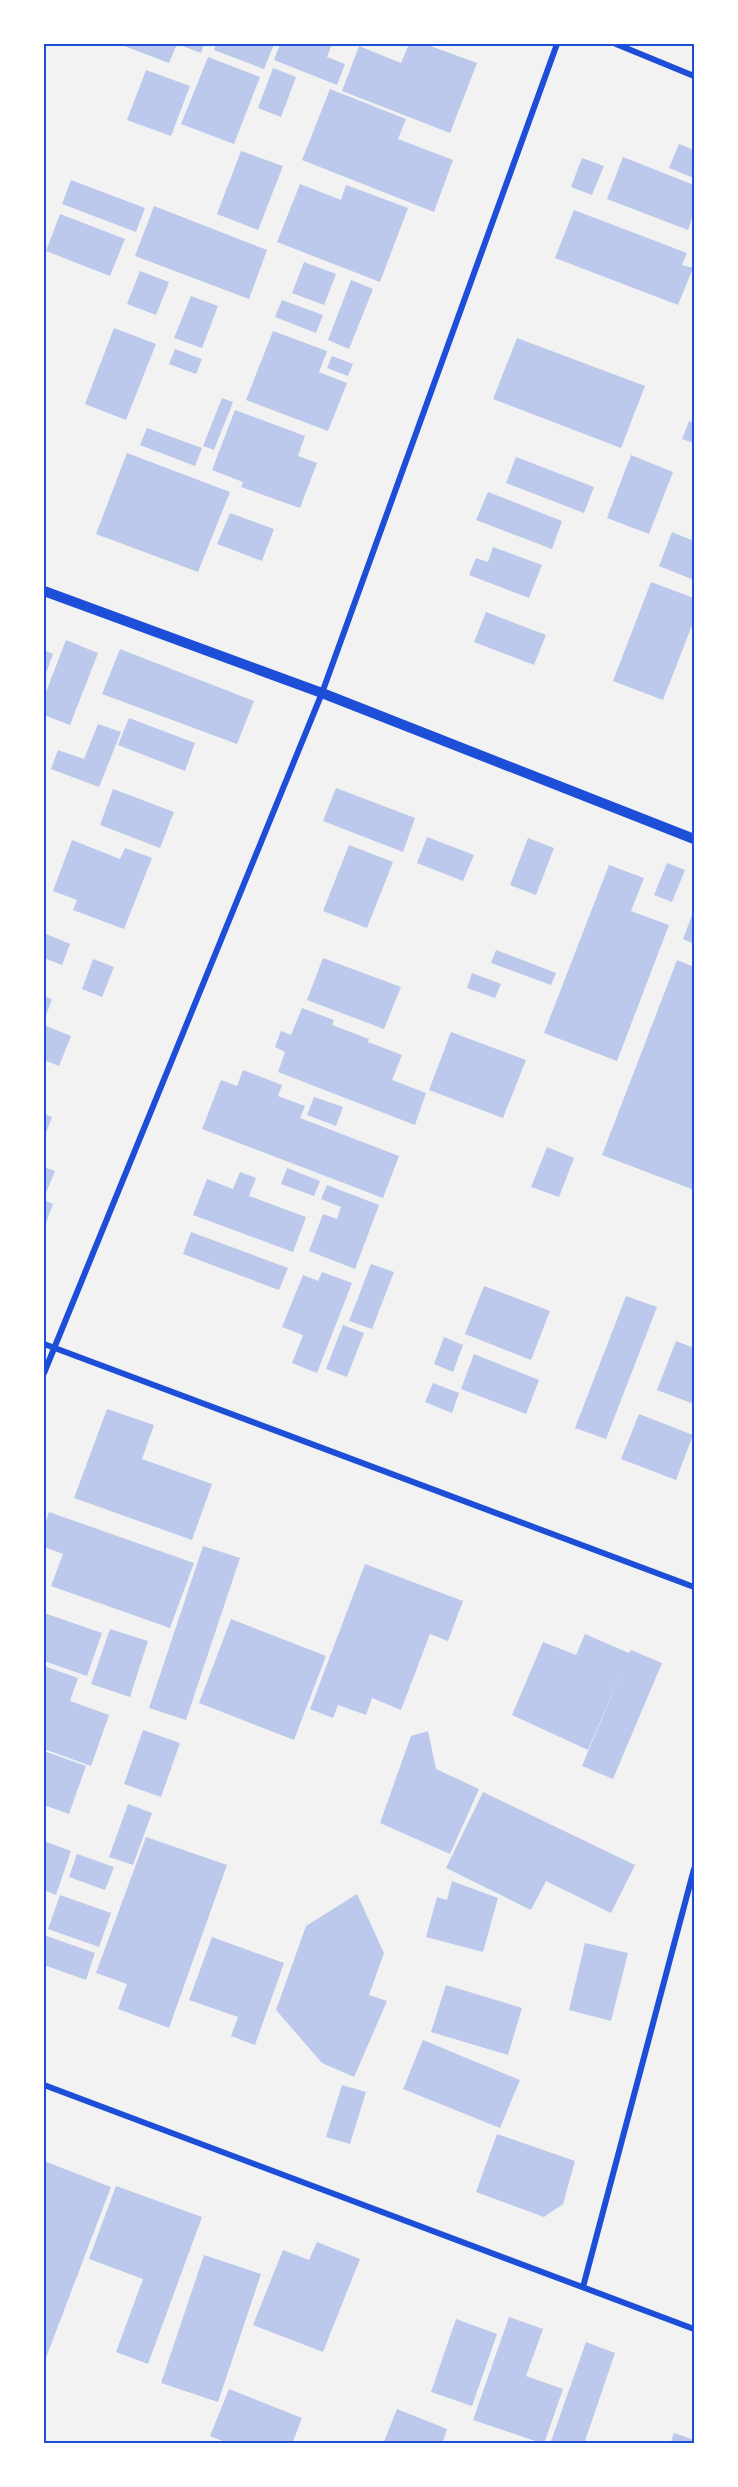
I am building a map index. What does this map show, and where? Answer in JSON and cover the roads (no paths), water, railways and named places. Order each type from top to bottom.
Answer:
[{"type":"street","points":[[44,1373],[52,1348],[322,693],[557,44]]},
{"type":"street","points":[[616,44],[694,76]]},
{"type":"street","points":[[44,591],[322,693],[694,839]]},
{"type":"street","points":[[44,1344],[694,1587]]},
{"type":"street","points":[[583,2287],[694,1869]]},
{"type":"street","points":[[44,2085],[694,2329]]}]
